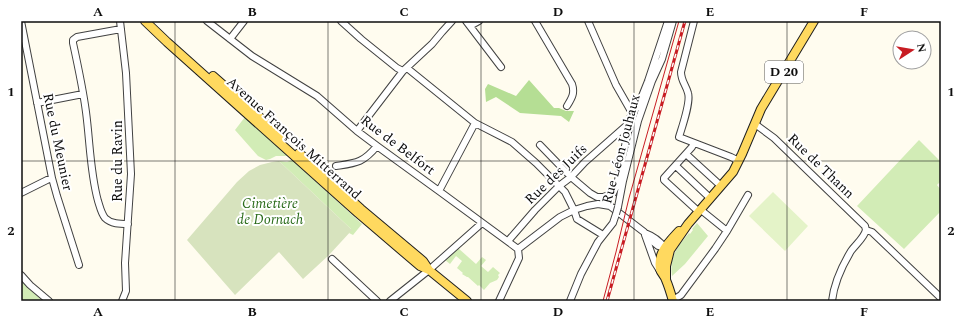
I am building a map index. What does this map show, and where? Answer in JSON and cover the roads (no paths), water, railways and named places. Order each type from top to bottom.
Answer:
[{"type":"main road","name":"Avenue François Mitterrand","points":[[145,21],[352,208],[420,266],[429,270],[466,301]]},
{"type":"main road","name":"Avenue François Mitterrand","points":[[152,21],[272,128],[287,144],[424,261],[429,270]]},
{"type":"main road","name":"D 20","points":[[667,249],[682,234],[685,228],[733,172],[765,102],[814,21]]},
{"type":"main road","points":[[667,249],[661,254],[660,270],[666,279],[673,300]]},
{"type":"main road","points":[[666,279],[667,249]]},
{"type":"street","name":"Rue du Meunier","points":[[21,21],[22,33],[52,178],[79,265]]},
{"type":"street","name":"Rue du Ravin","points":[[120,21],[126,73],[131,174],[125,263],[126,290],[122,301]]},
{"type":"street","name":"Rue de Belfort","points":[[207,21],[252,56],[317,96],[357,131],[508,241],[518,250]]},
{"type":"street","points":[[230,39],[244,21]]},
{"type":"street","points":[[341,21],[397,68],[405,69],[475,122],[512,142],[565,192],[577,219],[603,236]]},
{"type":"street","points":[[357,131],[405,69],[432,44],[452,21]]},
{"type":"street","points":[[466,21],[501,67]]},
{"type":"street","points":[[470,26],[479,21]]},
{"type":"street","points":[[535,21],[572,84],[574,90],[573,96],[567,106]]},
{"type":"street","points":[[588,21],[616,86],[632,113]]},
{"type":"street","points":[[540,145],[571,177],[593,195],[603,197],[613,193],[617,185],[627,136],[624,128],[627,125],[632,113],[638,106],[668,21]]},
{"type":"street","name":"Rue Léon Jouhaux","points":[[570,301],[581,274],[598,242],[613,223],[638,121],[652,81],[662,59],[673,21]]},
{"type":"street","points":[[694,21],[680,72],[689,96],[679,137],[739,161]]},
{"type":"street","points":[[121,29],[77,37],[73,40],[73,43],[86,112],[92,173],[102,212],[109,221],[128,224]]},
{"type":"street","points":[[37,103],[83,94]]},
{"type":"street","points":[[439,191],[475,122]]},
{"type":"street","name":"Rue de Thann","points":[[755,124],[774,138],[865,226],[866,230],[872,232],[941,298]]},
{"type":"street","name":"Rue des Juifs","points":[[508,241],[535,210],[559,186],[571,177],[585,162],[624,128]]},
{"type":"street","points":[[694,144],[664,178],[664,180],[700,211],[727,231]]},
{"type":"street","points":[[336,166],[363,160],[370,155],[377,146]]},
{"type":"street","points":[[686,154],[721,186]]},
{"type":"street","points":[[676,166],[710,198]]},
{"type":"street","points":[[21,193],[52,178]]},
{"type":"street","points":[[673,300],[681,295],[715,249],[748,195]]},
{"type":"street","points":[[499,301],[519,258],[518,250],[560,217],[574,210],[598,204],[606,205],[614,209],[644,232],[658,246],[667,249]]},
{"type":"street","points":[[390,301],[429,270],[482,223]]},
{"type":"street","points":[[832,301],[836,282],[847,258],[854,246],[865,234],[866,230]]},
{"type":"street","points":[[644,232],[655,263],[660,270]]},
{"type":"street","points":[[332,259],[378,301]]},
{"type":"street","points":[[21,275],[49,301]]},
{"type":"tram line","points":[[603,301],[629,198],[679,21]]},
{"type":"railway","points":[[607,301],[685,21]]},
{"type":"park label","name":"Cimetière de Dornach","points":[[270,212]]}]
